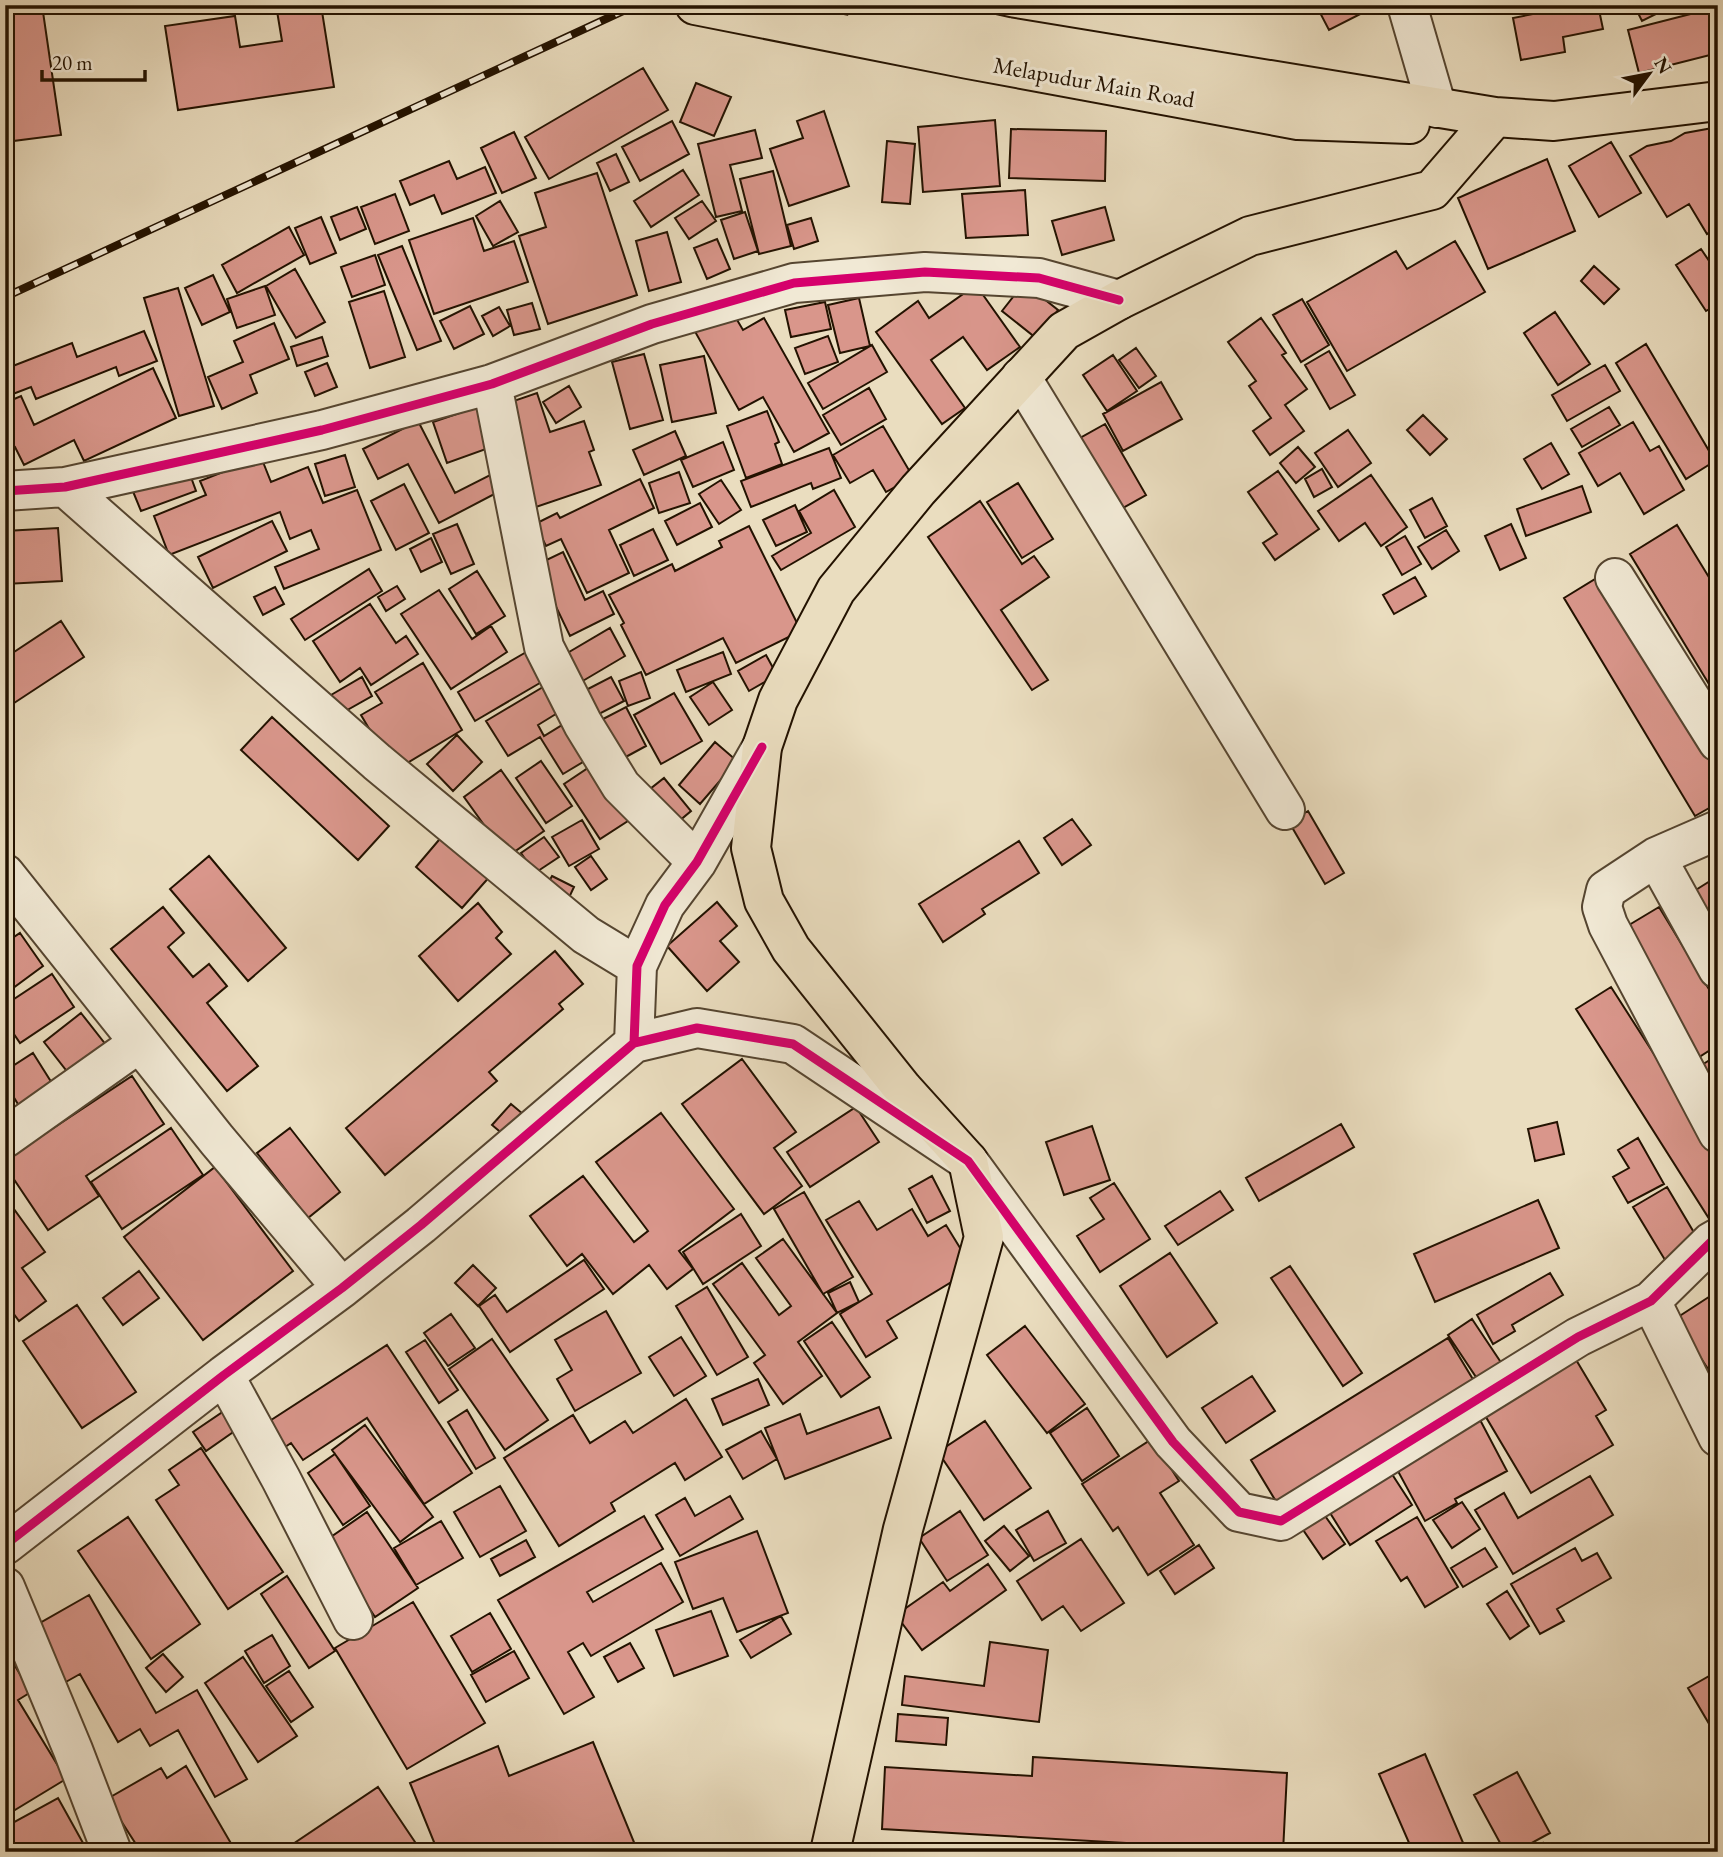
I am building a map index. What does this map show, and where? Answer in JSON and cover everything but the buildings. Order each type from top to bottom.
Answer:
[{"type":"main road","name":"Melapudur Main Road","points":[[695,5],[1298,120],[1409,124],[1496,117]]},
{"type":"main road","name":"Melapudur Main Road","points":[[864,5],[1007,37],[1496,117],[1554,121],[1718,101]]},
{"type":"main road","points":[[830,1852],[904,1530],[984,1237],[968,1161],[902,1089],[791,949],[764,901],[751,848],[762,747],[778,700],[836,590],[918,490],[1064,331],[1119,300],[1250,236],[1432,190],[1496,117]]},
{"type":"street","points":[[1407,5],[1437,108]]},
{"type":"street","points":[[5,491],[65,487],[322,430],[492,384],[652,324],[794,283],[925,272],[1040,278],[1119,300]]},
{"type":"street","points":[[1021,377],[1285,810]]},
{"type":"street","points":[[492,384],[544,647],[583,724],[621,786],[697,862]]},
{"type":"street","points":[[65,487],[398,779],[586,935],[637,966]]},
{"type":"street","points":[[1615,578],[1718,742]]},
{"type":"street","points":[[634,1043],[637,966],[665,905],[697,862],[762,747]]},
{"type":"street","points":[[1718,830],[1656,857],[1606,890],[1602,907],[1608,925],[1718,1133]]},
{"type":"street","points":[[1656,857],[1718,969]]},
{"type":"street","points":[[5,874],[139,1043],[342,1288]]},
{"type":"street","points":[[5,1545],[421,1225],[634,1043],[697,1028],[793,1044],[968,1161],[1173,1442],[1238,1512],[1281,1521],[1578,1337],[1651,1301],[1718,1238]]},
{"type":"street","points":[[5,1138],[139,1043]]},
{"type":"street","points":[[1651,1301],[1718,1437]]},
{"type":"street","points":[[224,1375],[282,1479],[353,1620]]},
{"type":"street","points":[[5,1587],[73,1749],[112,1852]]},
{"type":"railway","points":[[5,297],[636,5]]},
{"type":"cycle path","points":[[5,491],[65,487],[322,430],[492,384],[652,324],[794,283],[925,272],[1039,278],[1119,300]]},
{"type":"cycle path","points":[[5,1545],[421,1225],[634,1043],[637,966],[665,905],[697,862],[762,747]]},
{"type":"cycle path","points":[[634,1043],[697,1028],[793,1044],[968,1161],[1173,1442],[1239,1512],[1281,1521],[1578,1337],[1651,1301],[1718,1238]]}]
